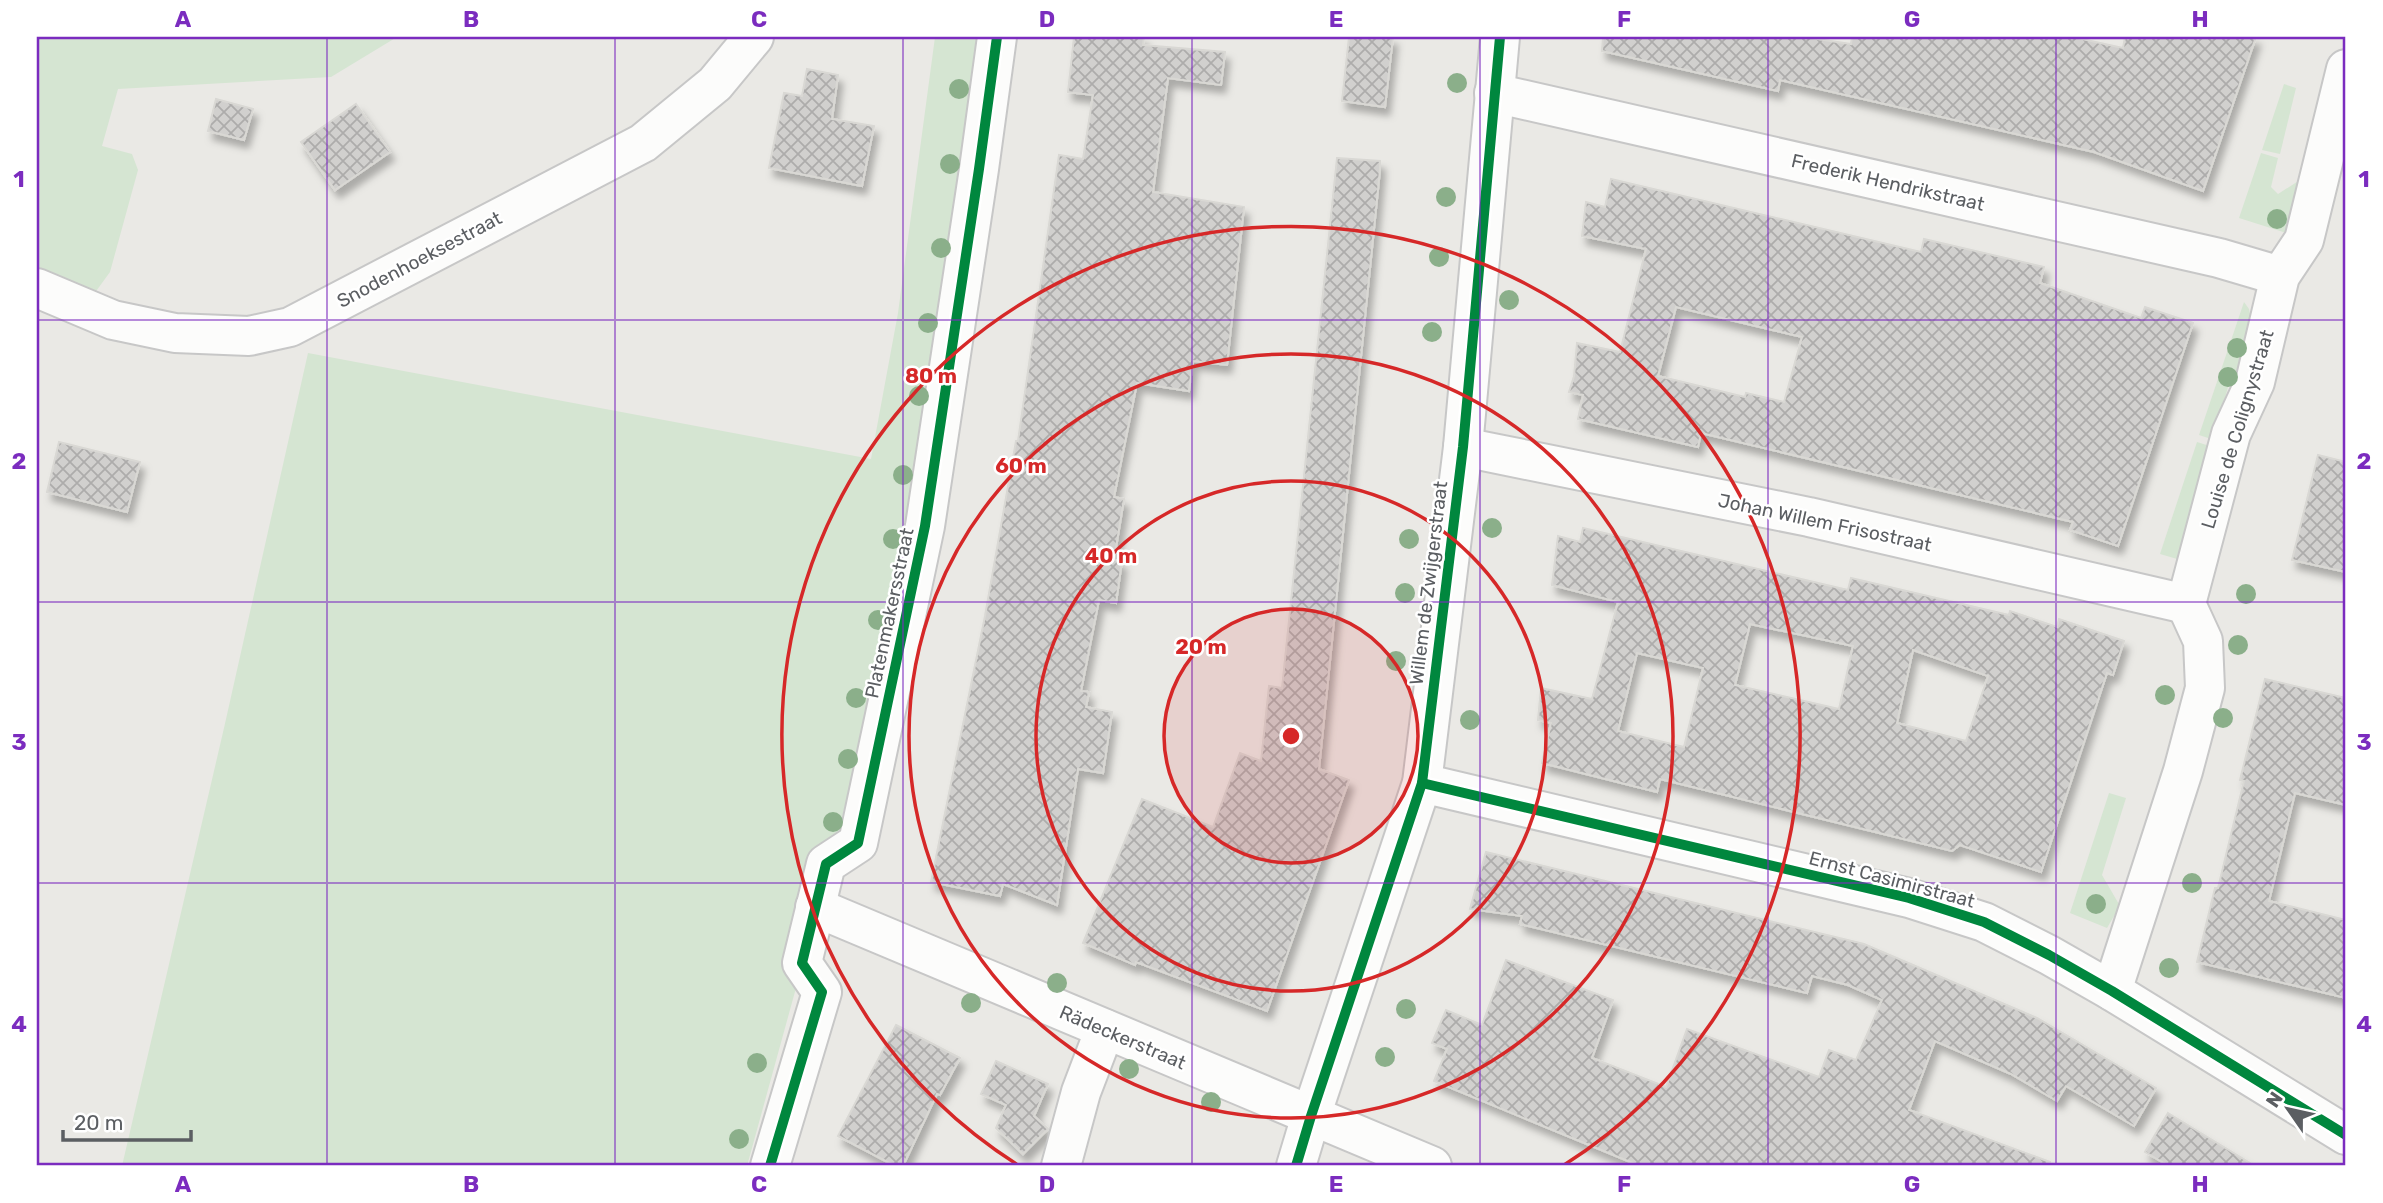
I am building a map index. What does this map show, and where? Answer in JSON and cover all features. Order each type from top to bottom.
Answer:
[{"type":"street","name":"Snodenhoeksestraat","points":[[37,288],[113,320],[175,333],[250,336],[290,327],[643,143],[715,84],[754,37]]},
{"type":"street","name":"Platenmakersstraat","points":[[770,1166],[822,992],[802,963],[815,907],[826,864],[858,843],[925,526],[997,37]]},
{"type":"street","name":"Willem de Zwijgerstraat","points":[[1296,1166],[1422,783],[1462,447],[1500,37]]},
{"type":"street","name":"Louise de Colignystraat","points":[[2186,604],[2231,434],[2255,382],[2280,276],[2304,240],[2346,69]]},
{"type":"street","name":"Frederik Hendrikstraat","points":[[1494,93],[2219,258],[2280,276]]},
{"type":"street","name":"Johan Willem Frisostraat","points":[[1462,447],[1808,517],[2186,604]]},
{"type":"street","points":[[2112,991],[2183,771],[2205,688],[2203,641],[2186,604]]},
{"type":"street","name":"Ernst Casimirstraat","points":[[1422,783],[1909,898],[1984,922],[2112,991],[2346,1135]]},
{"type":"street","name":"Rädeckerstraat","points":[[815,907],[1433,1166]]},
{"type":"street","points":[[1061,1166],[1081,1092],[1105,1030]]},
{"type":"green space","points":[[37,37],[397,37],[331,77],[118,89],[102,146],[132,154],[138,170],[110,272],[94,294],[37,273]]},
{"type":"green space","points":[[935,37],[979,37],[920,442],[882,648],[838,835],[811,852],[781,964],[796,988],[747,1166],[122,1166],[308,353],[871,459],[898,313]]},
{"type":"green space","points":[[2284,84],[2296,88],[2280,154],[2262,150]]},
{"type":"green space","points":[[2261,153],[2278,158],[2271,187],[2278,194],[2303,178],[2293,235],[2239,218]]},
{"type":"green space","points":[[2244,302],[2251,319],[2237,382],[2228,387],[2214,440],[2199,435]]},
{"type":"green space","points":[[2197,442],[2213,447],[2184,561],[2160,554]]},
{"type":"green space","points":[[2109,793],[2126,798],[2102,875],[2120,906],[2107,928],[2070,913]]},
{"type":"building","points":[[1074,37],[1144,37],[1143,45],[1225,52],[1221,85],[1168,78],[1153,192],[1244,207],[1227,365],[1193,361],[1189,391],[1137,383],[1114,497],[1124,499],[1114,560],[1122,561],[1116,603],[1099,600],[1081,691],[1089,692],[1086,707],[1112,712],[1103,773],[1078,769],[1057,905],[1003,884],[1000,896],[931,882],[1018,441],[1059,155],[1083,159],[1093,95],[1068,92]]},
{"type":"building","points":[[1349,37],[1393,37],[1385,107],[1342,101]]},
{"type":"building","points":[[1603,37],[1804,37],[1851,44],[1852,37],[2073,37],[2123,48],[2125,37],[2256,37],[2203,191],[2094,152],[1780,80],[1778,91],[1602,51]]},
{"type":"building","points":[[807,69],[838,75],[832,119],[874,126],[862,186],[769,168],[784,93],[802,96]]},
{"type":"building","points":[[216,99],[253,109],[244,140],[208,131]]},
{"type":"building","points":[[356,104],[390,152],[335,190],[301,142]]},
{"type":"building","points":[[1337,158],[1380,161],[1319,769],[1349,780],[1267,1011],[1136,962],[1135,965],[1083,943],[1142,799],[1213,827],[1240,753],[1261,761],[1269,686],[1282,688]]},
{"type":"building","points":[[1611,179],[1921,252],[1924,239],[2044,267],[2040,283],[2141,318],[2145,307],[2193,323],[2118,546],[2070,530],[2073,522],[1701,433],[1698,447],[1578,419],[1583,395],[1569,392],[1574,376],[1577,343],[1620,352],[1646,249],[1582,236],[1586,202],[1605,207]],"holes":[[[1676,307],[1802,337],[1784,402],[1746,393],[1745,397],[1658,376]]]},
{"type":"building","points":[[59,442],[140,462],[127,512],[47,492]]},
{"type":"building","points":[[2318,455],[2346,462],[2346,572],[2292,560]]},
{"type":"building","points":[[1583,528],[1848,590],[1851,578],[2009,615],[2010,611],[2057,627],[2059,619],[2124,641],[2113,675],[2107,673],[2041,872],[1960,845],[1952,851],[1660,779],[1657,792],[1542,763],[1551,723],[1538,720],[1541,688],[1592,699],[1618,602],[1552,585],[1558,536],[1580,542]],"holes":[[[1750,624],[1853,646],[1839,709],[1735,685]],[[1913,650],[1988,676],[1966,741],[1897,723]],[[1637,653],[1703,668],[1684,747],[1618,731]]]},
{"type":"building","points":[[2265,679],[2346,698],[2346,805],[2295,793],[2269,901],[2346,920],[2346,998],[2197,962],[2244,781],[2240,780]]},
{"type":"building","points":[[1486,852],[1864,944],[2037,1018],[2156,1088],[2134,1126],[2066,1086],[2057,1101],[2011,1074],[1935,1041],[1909,1110],[2050,1162],[2049,1166],[1640,1166],[1434,1081],[1447,1049],[1432,1043],[1446,1010],[1482,1025],[1506,960],[1613,1000],[1592,1058],[1666,1087],[1687,1029],[1819,1077],[1829,1050],[1856,1060],[1882,1000],[1848,985],[1812,976],[1807,993],[1520,924],[1522,916],[1470,909]]},
{"type":"building","points":[[896,1025],[960,1058],[940,1095],[937,1094],[903,1166],[895,1166],[838,1136]]},
{"type":"building","points":[[996,1061],[1048,1084],[1034,1116],[1048,1129],[1023,1154],[996,1128],[1006,1105],[981,1094]]},
{"type":"building","points":[[2168,1113],[2255,1166],[2169,1166],[2145,1152]]},
{"type":"cycle path","points":[[770,1166],[822,992],[802,963],[826,864],[858,843],[925,526],[997,37]]},
{"type":"cycle path","points":[[1296,1166],[1422,783],[1463,447],[1500,37]]},
{"type":"cycle path","points":[[1422,783],[1909,898],[1984,922],[2112,991],[2346,1135]]}]
